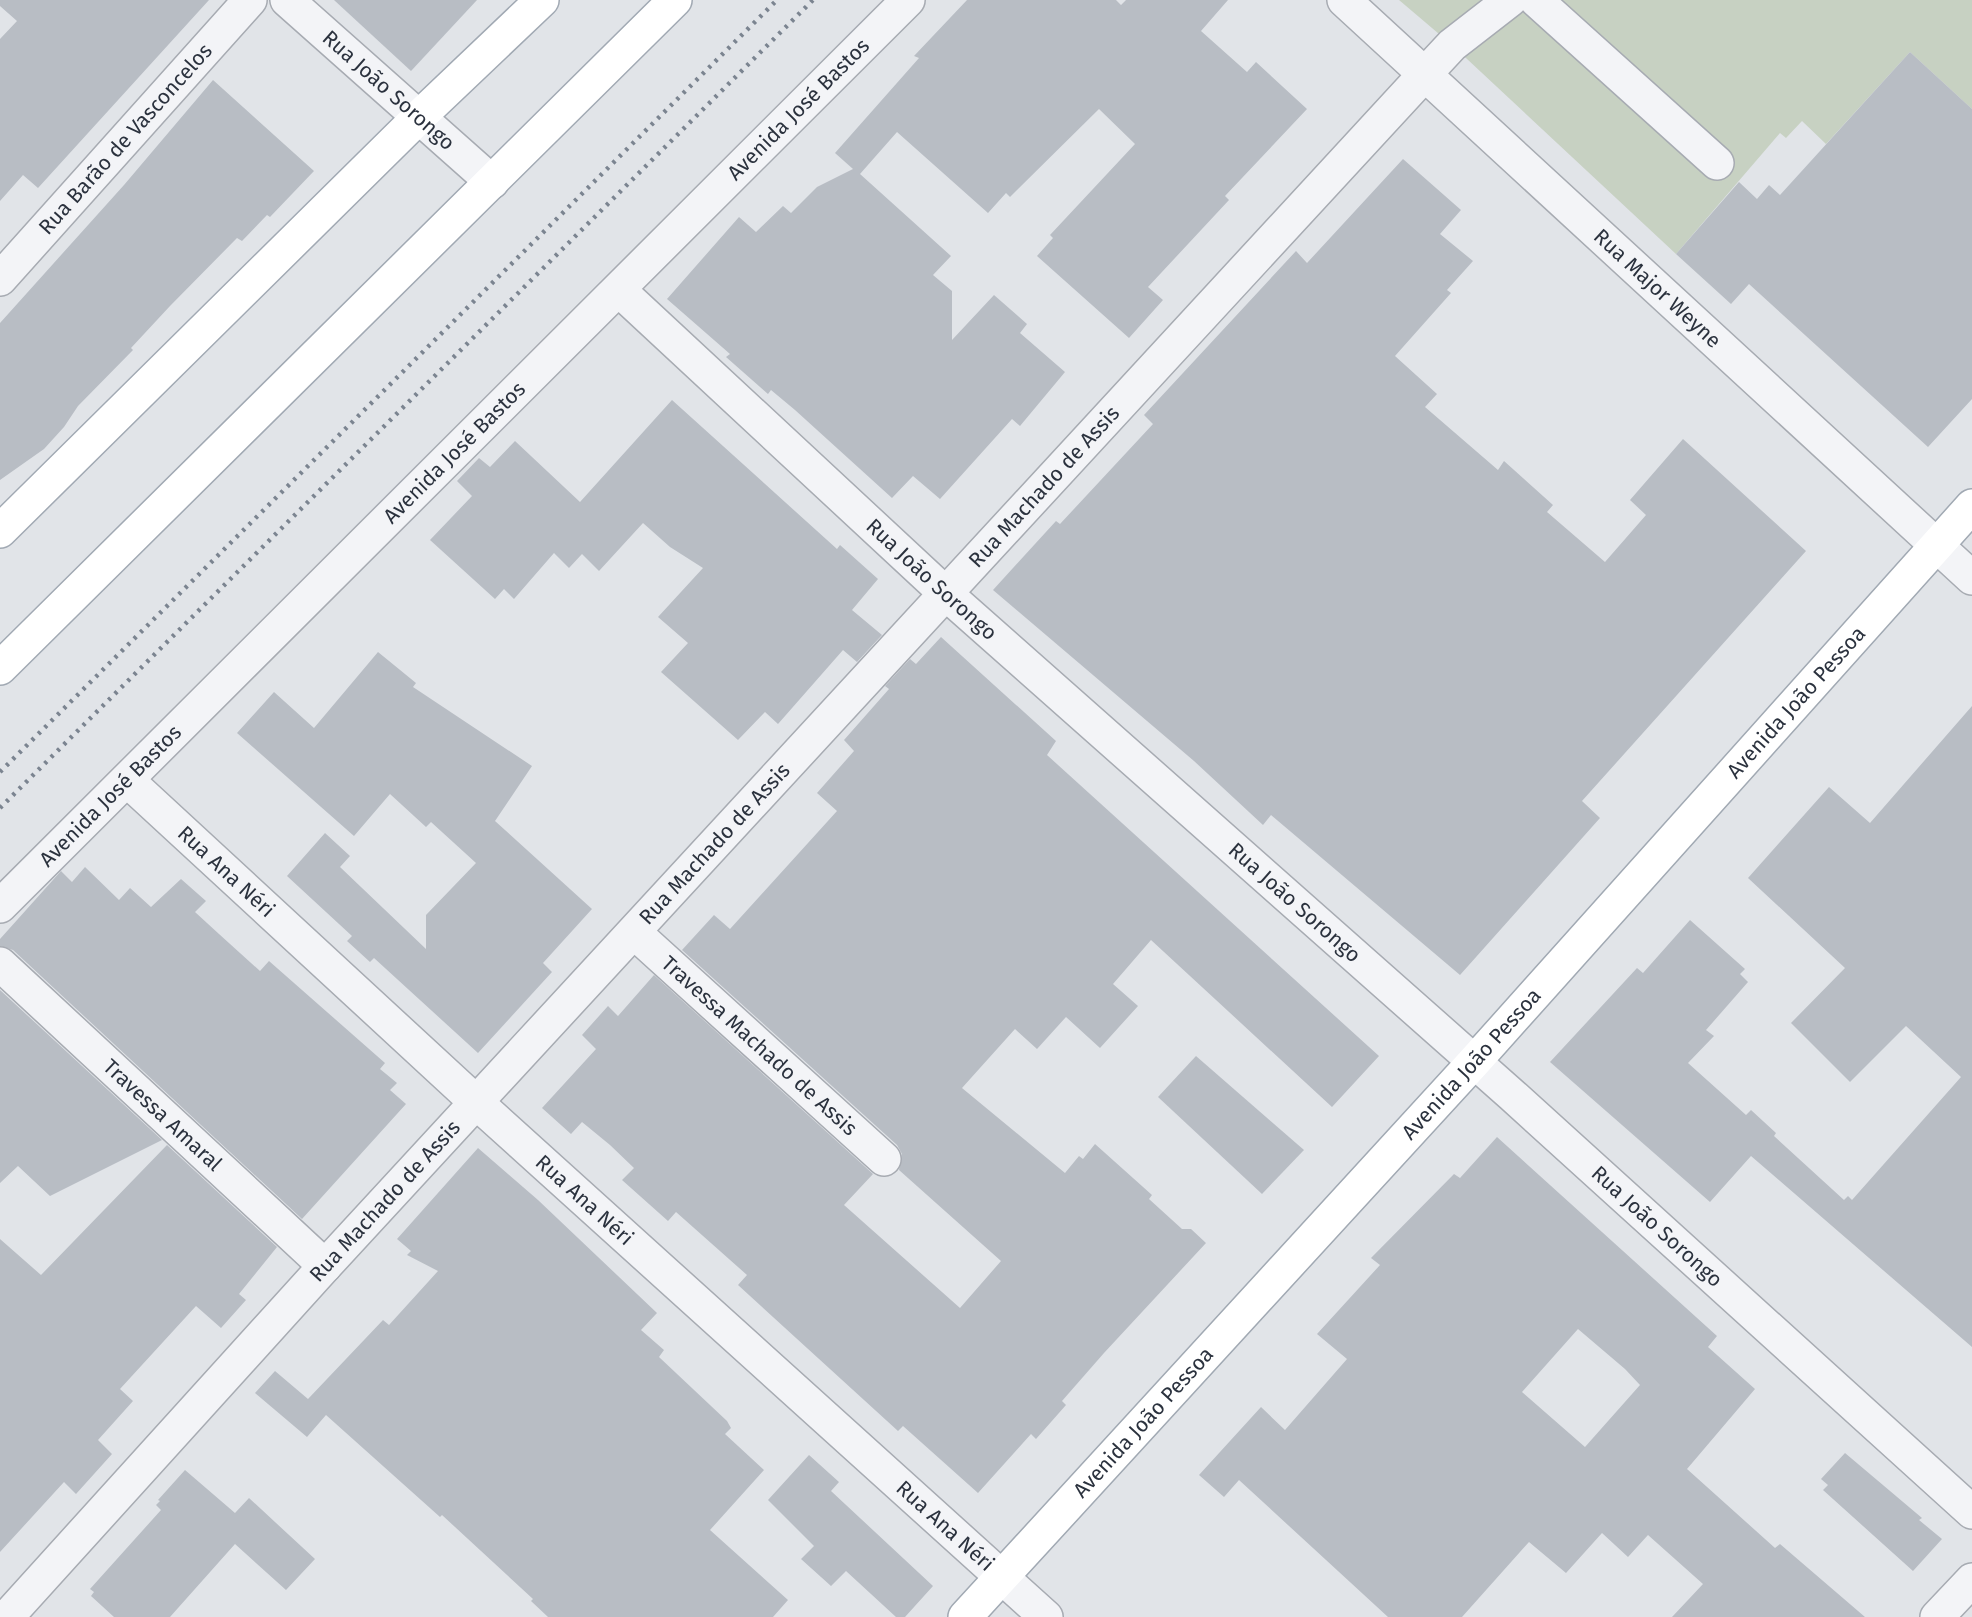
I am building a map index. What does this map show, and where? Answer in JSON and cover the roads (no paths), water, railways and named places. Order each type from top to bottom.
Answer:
[{"type":"main road","points":[[0,531],[420,116],[543,0]]},
{"type":"main road","points":[[0,668],[675,0]]},
{"type":"main road","name":"Avenida João Pessoa","points":[[965,1617],[1473,1063],[1972,506]]},
{"type":"street","name":"Rua Barão de Vasconcelos","points":[[0,279],[250,0]]},
{"type":"street","name":"Rua João Sorongo","points":[[287,0],[492,182]]},
{"type":"street","name":"Avenida José Bastos","points":[[0,906],[908,0]]},
{"type":"street","name":"Rua Major Weyne","points":[[1344,0],[1972,578]]},
{"type":"street","name":"Rua Machado de Assis","points":[[10,1611],[325,1266],[635,933],[944,592],[1452,45],[1510,0]]},
{"type":"street","points":[[1536,0],[1717,163]]},
{"type":"street","name":"Rua João Sorongo","points":[[619,290],[944,592],[1473,1063],[1972,1512]]},
{"type":"street","name":"Rua Ana Néri","points":[[127,780],[477,1103],[1000,1578],[1046,1617]]},
{"type":"street","name":"Travessa Machado de Assis","points":[[635,933],[884,1159]]},
{"type":"street","name":"Travessa Amaral","points":[[0,964],[325,1266]]},
{"type":"street","points":[[1937,1617],[1972,1580]]},
{"type":"railway","points":[[0,772],[777,0]]},
{"type":"railway","points":[[0,808],[813,0]]}]
